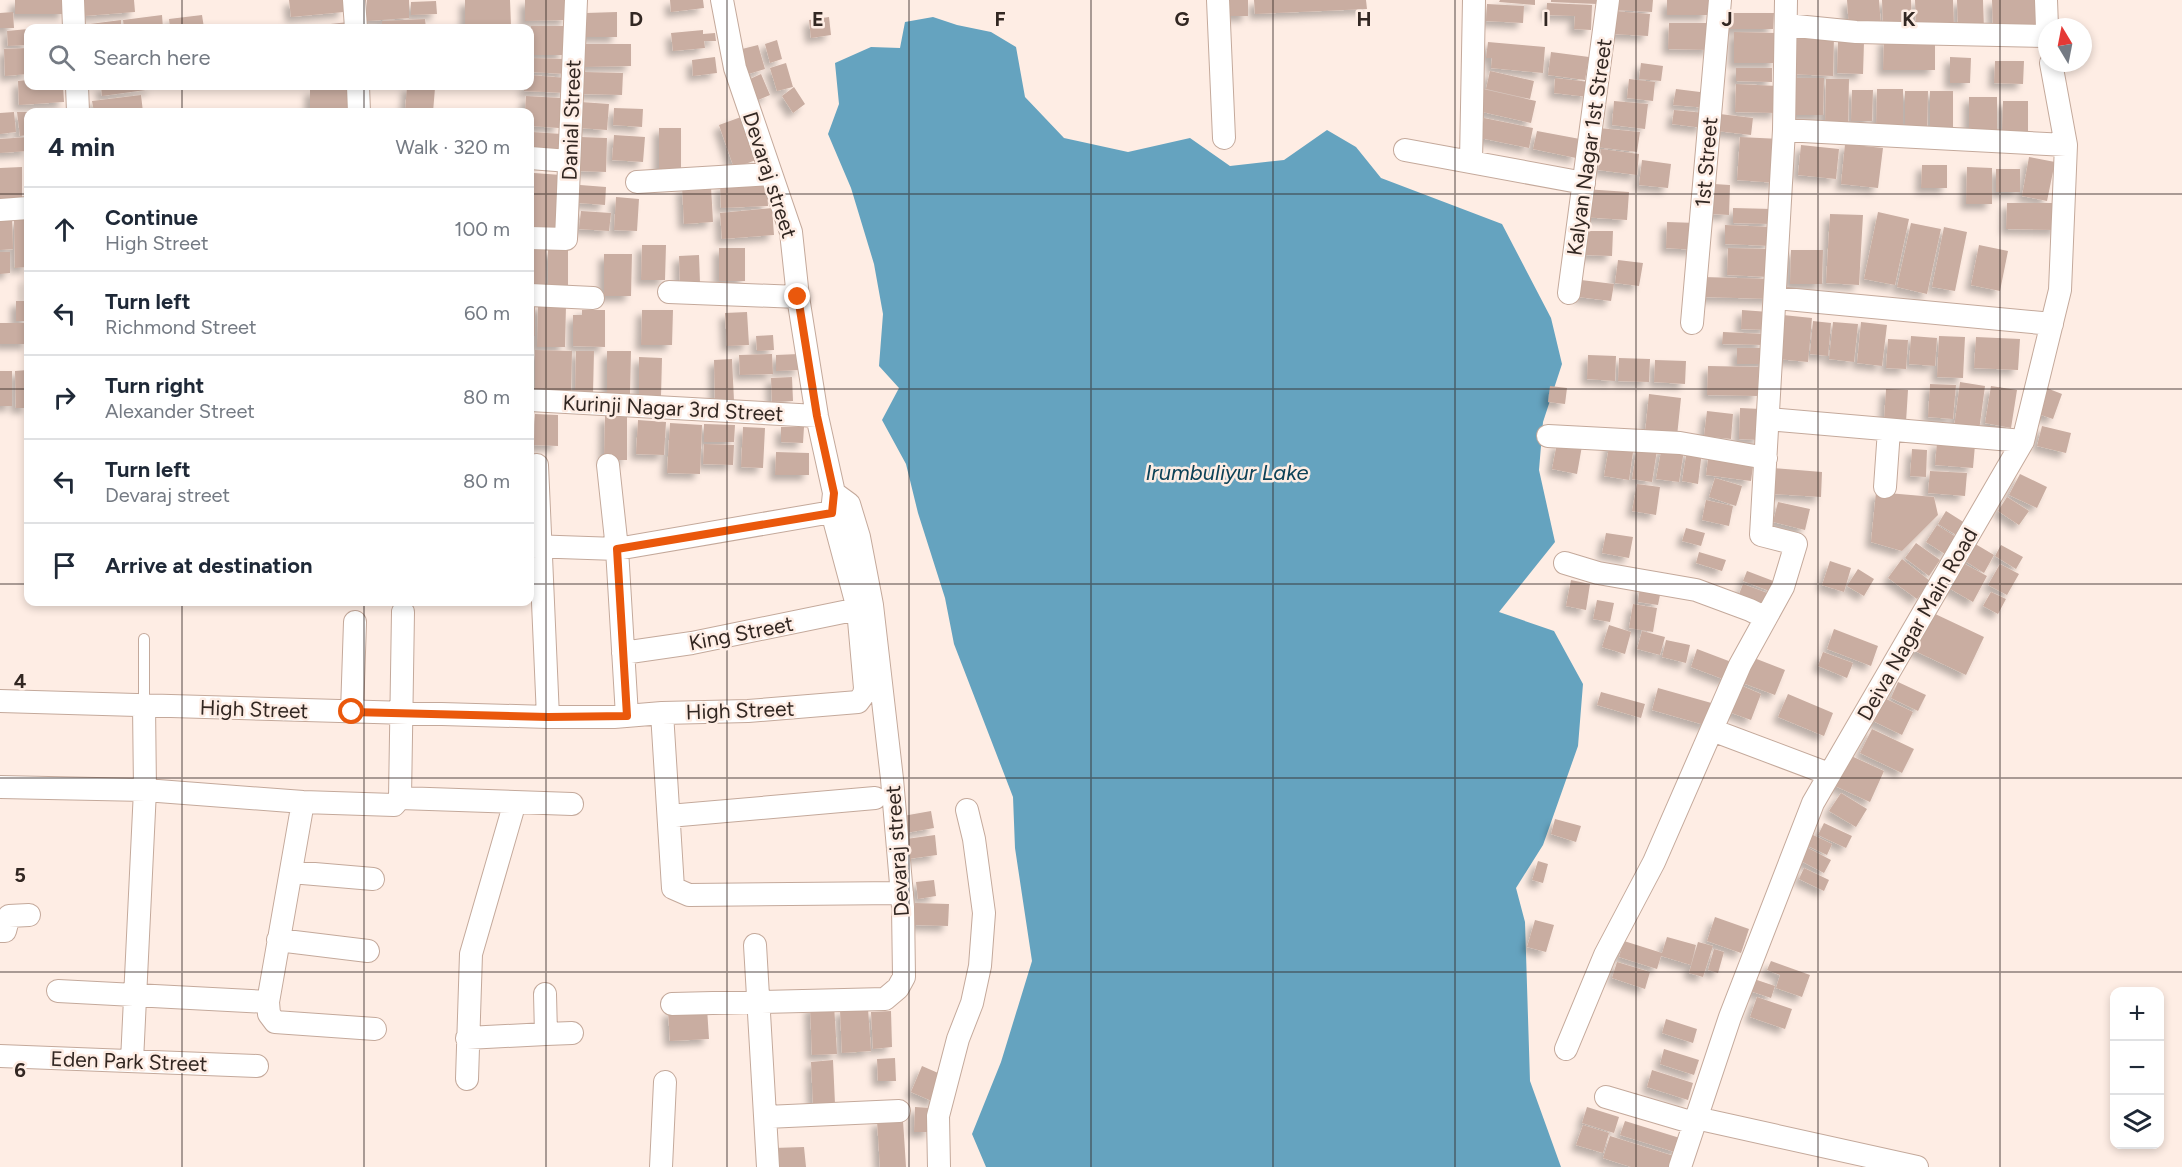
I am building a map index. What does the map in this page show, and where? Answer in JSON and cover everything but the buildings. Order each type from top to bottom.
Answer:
[{"type":"street","points":[[73,0],[74,24]]},
{"type":"street","points":[[354,0],[356,24]]},
{"type":"street","name":"Danial Street","points":[[534,238],[566,240],[576,0]]},
{"type":"street","name":"Devaraj street","points":[[722,0],[735,68],[791,232],[798,297],[817,416],[833,503],[858,609],[864,694]]},
{"type":"street","points":[[1218,0],[1224,138]]},
{"type":"street","points":[[1471,161],[1474,0]]},
{"type":"street","name":"Kalyan Nagar 1st Street","points":[[1569,293],[1608,0]]},
{"type":"street","name":"1st Street","points":[[1692,323],[1720,0]]},
{"type":"street","points":[[1566,1049],[1605,955],[1654,862],[1740,665],[1783,587],[1796,544],[1761,535],[1784,130],[1786,0]]},
{"type":"street","points":[[2046,0],[2047,18]]},
{"type":"street","points":[[1786,25],[1856,32],[2038,36]]},
{"type":"street","name":"Deiva Nagar Main Road","points":[[1680,1167],[1730,1017],[1808,813],[2023,441],[2060,290],[2066,145],[2054,72]]},
{"type":"street","points":[[77,90],[78,108]]},
{"type":"street","points":[[358,90],[359,108]]},
{"type":"street","points":[[1784,130],[2066,145]]},
{"type":"street","points":[[1405,150],[1584,183]]},
{"type":"street","points":[[534,158],[569,161]]},
{"type":"street","points":[[637,182],[770,174]]},
{"type":"street","points":[[0,210],[24,208]]},
{"type":"street","points":[[669,292],[798,297]]},
{"type":"street","points":[[534,295],[593,298]]},
{"type":"street","points":[[1775,298],[2052,324]]},
{"type":"street","name":"Kurinji Nagar 3rd Street","points":[[534,400],[817,416]]},
{"type":"street","points":[[1768,419],[2023,441]]},
{"type":"street","points":[[1885,487],[1890,430]]},
{"type":"street","points":[[1548,436],[1680,443],[1766,458]]},
{"type":"street","points":[[537,465],[535,547],[548,717]]},
{"type":"street","points":[[608,465],[617,549],[627,716]]},
{"type":"street","points":[[535,547],[617,549],[833,503]]},
{"type":"street","name":"Devaraj street","points":[[672,1004],[885,999],[898,988],[904,976],[902,893],[892,779],[872,605],[859,537],[849,504],[833,503]]},
{"type":"street","points":[[1565,563],[1598,573],[1696,590],[1766,618]]},
{"type":"street","name":"King Street","points":[[623,653],[692,643],[858,609]]},
{"type":"street","points":[[0,787],[145,790],[303,802],[393,805],[400,798],[403,612]]},
{"type":"street","points":[[352,712],[355,622]]},
{"type":"street","name":"High Street","points":[[0,700],[548,717],[627,716],[849,705],[858,702],[864,694]]},
{"type":"street","points":[[132,1061],[145,790],[144,705]]},
{"type":"street","points":[[662,713],[674,888],[689,895],[902,893]]},
{"type":"street","points":[[1712,730],[1829,774]]},
{"type":"street","points":[[400,798],[572,804]]},
{"type":"street","points":[[669,816],[875,798]]},
{"type":"street","points":[[303,802],[268,1002],[269,1014],[275,1022],[375,1029]]},
{"type":"street","points":[[467,1079],[471,954],[515,802]]},
{"type":"street","points":[[939,1167],[938,1116],[958,1040],[972,1002],[981,955],[984,913],[968,810]]},
{"type":"street","points":[[291,872],[373,879]]},
{"type":"street","points":[[0,931],[5,931],[9,916],[29,915]]},
{"type":"street","points":[[278,940],[368,951]]},
{"type":"street","points":[[755,945],[768,1167]]},
{"type":"street","points":[[58,990],[268,1002]]},
{"type":"street","points":[[545,994],[546,1034]]},
{"type":"street","points":[[467,1038],[572,1033]]},
{"type":"street","name":"Eden Park Street","points":[[0,1056],[257,1066]]},
{"type":"street","points":[[661,1167],[665,1082]]},
{"type":"street","points":[[1606,1097],[1695,1121],[1917,1167]]},
{"type":"street","points":[[766,1117],[899,1111]]},
{"type":"lane","points":[[144,639],[144,705]]},
{"type":"water","name":"Irumbuliyur Lake","points":[[933,17],[991,32],[1016,47],[1025,97],[1064,138],[1128,152],[1190,138],[1230,166],[1284,160],[1327,130],[1356,147],[1381,178],[1502,224],[1551,318],[1562,364],[1543,422],[1539,470],[1555,542],[1499,612],[1554,631],[1583,684],[1578,746],[1543,845],[1516,888],[1525,922],[1530,1081],[1561,1167],[986,1167],[972,1134],[1001,1062],[1032,961],[1015,848],[1013,797],[954,644],[945,598],[918,513],[906,464],[882,420],[899,388],[879,366],[883,314],[874,264],[851,188],[828,134],[839,104],[835,63],[871,47],[900,48],[905,22]]},
{"type":"route","points":[[352,712],[464,716],[627,716],[617,549],[832,513],[834,493],[817,416],[798,297]]}]
